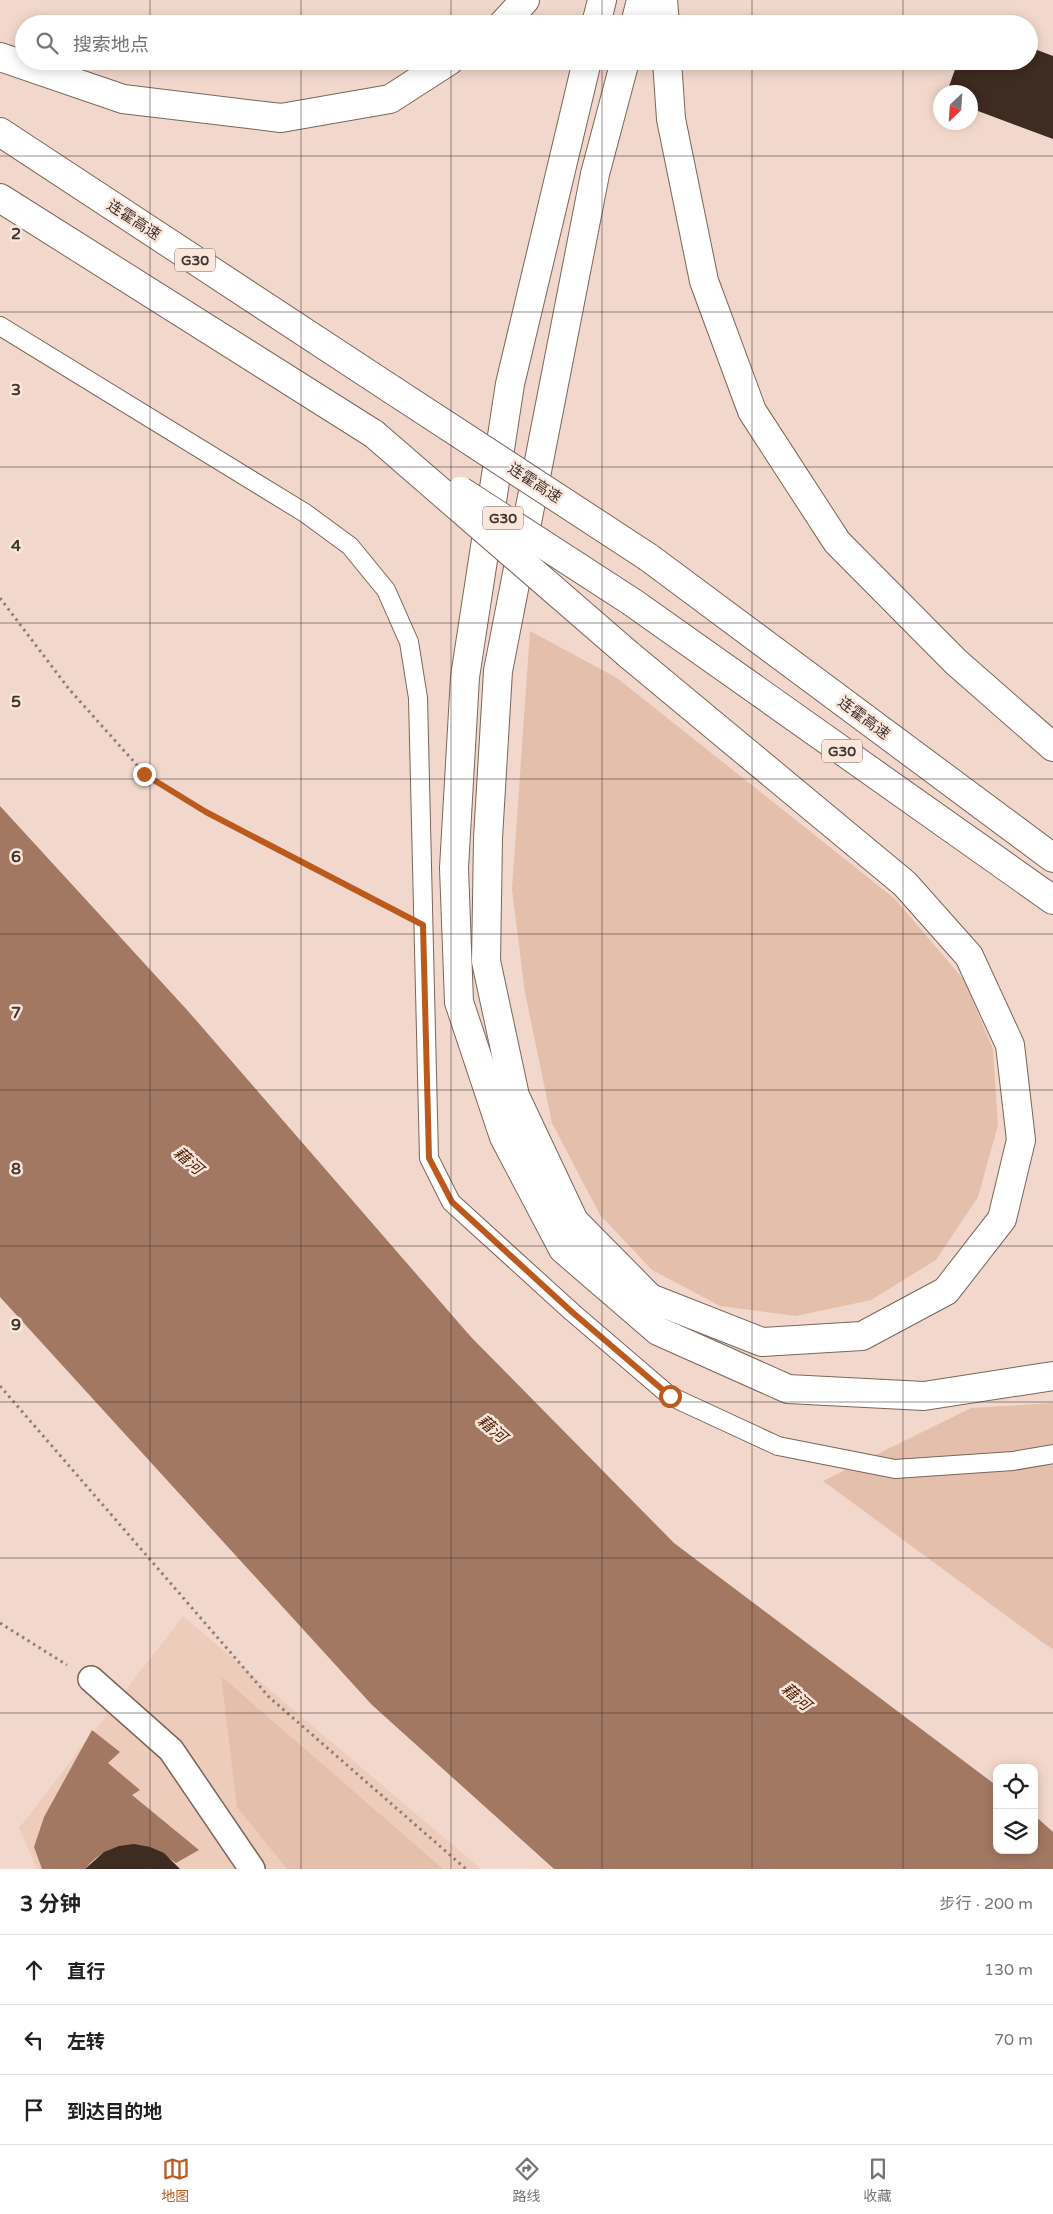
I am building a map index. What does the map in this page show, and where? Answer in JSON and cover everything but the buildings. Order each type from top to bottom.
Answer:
[{"type":"highway","points":[[511,15],[525,0]]},
{"type":"highway","points":[[598,15],[602,0]]},
{"type":"highway","points":[[637,15],[641,0]]},
{"type":"highway","points":[[663,0],[664,15]]},
{"type":"highway","points":[[0,56],[15,61]]},
{"type":"highway","points":[[39,70],[123,100],[282,118],[390,99],[434,70]]},
{"type":"highway","points":[[585,70],[510,384],[465,677],[454,868],[459,1002],[504,1136],[563,1250],[658,1331],[779,1385],[788,1388],[924,1396],[1053,1376]]},
{"type":"highway","points":[[374,434],[520,560],[628,654],[905,884],[969,956],[1010,1045],[1021,1140],[1002,1219],[946,1291],[862,1336],[762,1342],[650,1298],[574,1220],[515,1096],[486,961],[488,838],[498,671],[520,560],[595,174],[623,70]]},
{"type":"highway","points":[[668,70],[671,119],[704,281],[752,411],[837,542],[956,662],[1053,747]]},
{"type":"highway","name":"连霍高速","points":[[0,132],[648,558],[1053,858]]},
{"type":"highway","name":"G30","points":[[0,198],[374,434],[632,602],[1053,900]]},
{"type":"street","points":[[91,1679],[171,1750],[252,1869]]},
{"type":"lane","points":[[0,326],[305,513],[350,546],[386,590],[409,642],[418,698],[429,1158],[452,1202],[572,1312],[670,1396],[778,1446],[895,1469],[1013,1461],[1053,1454]]},
{"type":"path","points":[[0,598],[69,689],[144,774],[206,812],[423,925]]},
{"type":"path","points":[[0,1386],[269,1697],[466,1869]]},
{"type":"path","points":[[0,1623],[91,1679]]},
{"type":"shaded area","points":[[530,631],[617,678],[895,899],[964,980],[993,1049],[998,1125],[978,1197],[936,1260],[871,1300],[796,1316],[720,1306],[652,1270],[600,1215],[552,1123],[525,993],[512,889]]},
{"type":"shaded area","points":[[1053,1403],[1053,1650],[823,1481],[971,1408]]},
{"type":"shaded area","points":[[183,1616],[481,1869],[37,1869],[19,1828]]},
{"type":"shaded area","points":[[221,1676],[443,1869],[287,1869],[237,1807]]},
{"type":"water","name":"藉河","points":[[0,806],[188,1011],[471,1337],[674,1543],[993,1783],[993,1854],[1038,1854],[1038,1819],[1053,1832],[1053,1869],[554,1869],[372,1705],[0,1297]]},
{"type":"water","points":[[92,1730],[120,1752],[108,1763],[140,1790],[132,1795],[199,1850],[176,1863],[165,1855],[153,1850],[129,1846],[105,1852],[85,1869],[42,1869],[34,1847],[44,1817]]},
{"type":"route","points":[[144,774],[206,812],[423,925],[429,1158],[452,1202],[572,1312],[670,1396]]}]
